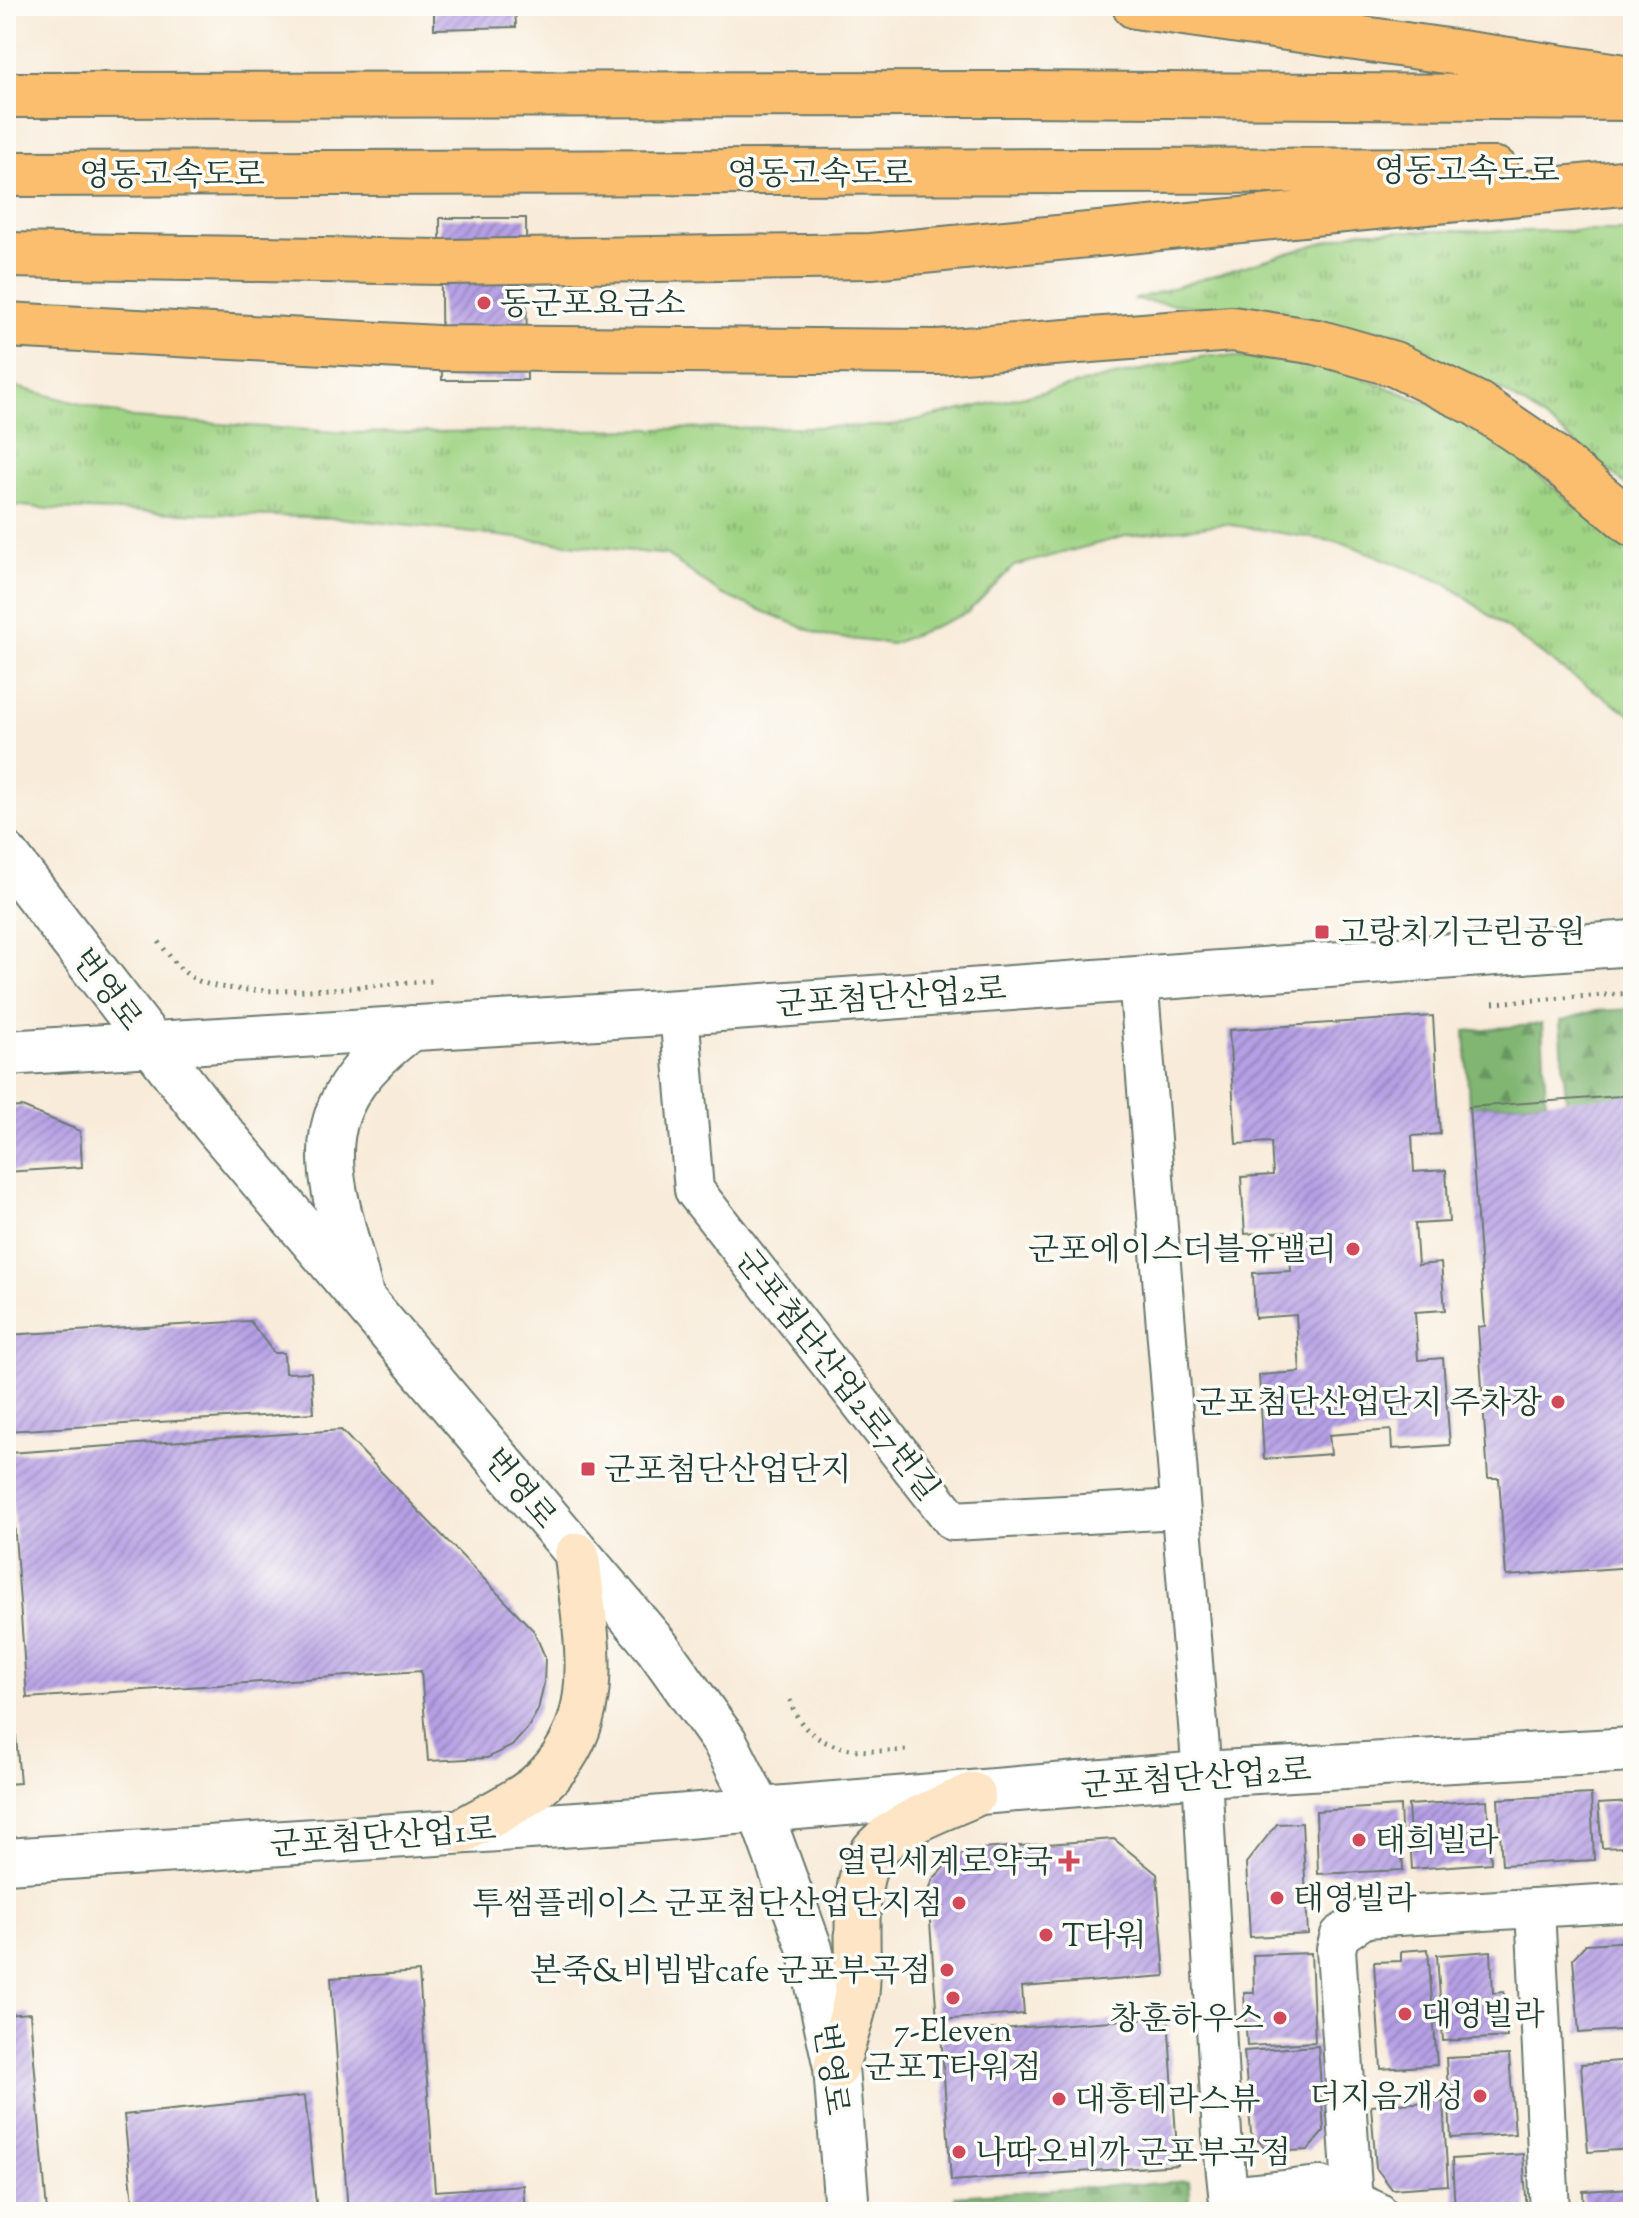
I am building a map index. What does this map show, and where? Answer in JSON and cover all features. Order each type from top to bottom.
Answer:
[{"type":"highway","points":[[1135,6],[1633,78]]},
{"type":"highway","points":[[6,95],[1030,94],[1633,98]]},
{"type":"highway","name":"영동고속도로","points":[[6,174],[1633,168]]},
{"type":"highway","points":[[6,255],[441,262],[871,256],[1633,182]]},
{"type":"highway","points":[[6,325],[438,348],[922,352],[1232,329],[1317,342],[1394,364],[1463,398],[1542,448],[1633,524]]},
{"type":"main road","points":[[462,1831],[535,1788],[562,1761],[577,1739],[586,1707],[587,1658],[577,1555]]},
{"type":"main road","points":[[836,2067],[856,1996],[860,1894],[867,1864],[877,1847],[895,1834],[973,1795]]},
{"type":"street","name":"번영로","points":[[6,855],[149,1044],[657,1647],[703,1707],[760,1811],[810,1949],[836,2067],[847,2212]]},
{"type":"street","name":"군포첨단산업2로","points":[[149,1044],[679,1012],[1633,943]]},
{"type":"street","points":[[1138,978],[1202,1774],[1222,2135],[1230,2204],[1321,2186],[1365,2208]]},
{"type":"street","name":"군포첨단산업2로7번길","points":[[679,1012],[694,1190],[953,1521],[1179,1509]]},
{"type":"street","points":[[363,1301],[332,1184],[334,1125],[343,1095],[376,1053],[411,1028]]},
{"type":"street","points":[[6,1053],[149,1044]]},
{"type":"street","name":"군포첨단산업2로","points":[[760,1811],[1202,1774],[1633,1750]]},
{"type":"street","name":"군포첨단산업1로","points":[[6,1861],[760,1811]]},
{"type":"street","points":[[1365,2208],[1336,1949],[1340,1935],[1365,1918],[1633,1902]]},
{"type":"street","points":[[1535,1908],[1550,2212]]},
{"type":"path","points":[[159,942],[176,964],[195,980],[250,990],[433,981]]},
{"type":"path","points":[[1493,1003],[1633,993]]},
{"type":"path","points":[[790,1700],[795,1716],[805,1731],[820,1741],[866,1753],[906,1750]]},
{"type":"green space","points":[[1360,231],[1633,231],[1633,491],[1567,436],[1515,399],[1454,367],[1410,349],[1320,325],[1227,310],[1133,300]]},
{"type":"green space","points":[[1210,355],[1328,365],[1470,419],[1633,553],[1633,716],[1566,672],[1447,584],[1344,543],[1225,524],[1126,536],[1014,566],[967,613],[892,644],[824,636],[721,594],[667,555],[340,518],[49,509],[6,504],[6,384],[133,418],[351,433],[889,426]]},
{"type":"green space","points":[[1633,1009],[1633,1190],[1566,1100],[1560,1021],[1594,1011]]},
{"type":"green space","points":[[1542,1024],[1546,1101],[1469,1107],[1465,1031]]},
{"type":"green space","points":[[1189,2181],[1191,2212],[956,2212],[955,2196]]},
{"type":"building","points":[[434,6],[515,6],[516,27],[434,29]]},
{"type":"building","name":"동군포요금소","points":[[440,218],[526,218],[527,380],[442,380]]},
{"type":"building","name":"군포에이스더블유밸리","points":[[1433,1016],[1440,1134],[1412,1136],[1414,1172],[1446,1170],[1449,1222],[1415,1224],[1418,1265],[1441,1263],[1445,1310],[1415,1312],[1418,1360],[1443,1358],[1450,1445],[1392,1449],[1391,1430],[1329,1435],[1331,1454],[1264,1459],[1259,1375],[1300,1372],[1296,1315],[1255,1318],[1253,1273],[1291,1271],[1288,1231],[1245,1234],[1241,1177],[1273,1175],[1271,1142],[1236,1144],[1229,1030]]},
{"type":"building","name":"군포첨단산업단지 주차장","points":[[1633,1095],[1633,1567],[1506,1576],[1499,1478],[1488,1478],[1478,1327],[1485,1326],[1469,1107]]},
{"type":"building","points":[[22,1107],[80,1131],[82,1167],[6,1172],[6,1108]]},
{"type":"building","points":[[250,1321],[274,1353],[284,1353],[285,1373],[311,1372],[314,1413],[6,1431],[6,1335]]},
{"type":"building","points":[[341,1430],[534,1631],[545,1657],[544,1683],[538,1710],[512,1746],[487,1758],[428,1761],[421,1671],[27,1698],[9,1453]]},
{"type":"building","points":[[6,1621],[20,1783],[6,1784]]},
{"type":"building","points":[[1591,1794],[1594,1860],[1502,1865],[1498,1799]]},
{"type":"building","points":[[1487,1800],[1491,1863],[1412,1869],[1408,1805]]},
{"type":"building","points":[[1633,1802],[1633,1867],[1626,1868],[1624,1847],[1602,1848],[1598,1804]]},
{"type":"building","name":"태희빌라","points":[[1400,1806],[1403,1870],[1318,1874],[1316,1811]]},
{"type":"building","name":"태영빌라","points":[[1302,1823],[1308,1934],[1250,1937],[1246,1863],[1277,1824]]},
{"type":"building","name":"T타워","points":[[1114,1839],[1157,1874],[1165,1976],[1022,1987],[1024,2014],[937,2020],[928,1894],[933,1879],[950,1861],[969,1850]]},
{"type":"building","points":[[1633,1941],[1633,2029],[1579,2033],[1573,1958],[1586,1944]]},
{"type":"building","name":"대영빌라","points":[[1428,1949],[1437,2065],[1381,2069],[1374,1962],[1401,1961],[1401,1951]]},
{"type":"building","points":[[1491,1951],[1493,1993],[1504,1992],[1507,2037],[1443,2041],[1437,1955]]},
{"type":"building","name":"창훈하우스","points":[[1311,1953],[1315,2042],[1247,2046],[1244,1993],[1254,1993],[1253,1955]]},
{"type":"building","points":[[419,1972],[435,2191],[523,2185],[525,2212],[348,2212],[331,1978]]},
{"type":"building","points":[[30,2013],[47,2212],[6,2212],[6,2015]]},
{"type":"building","name":"대흥테라스뷰","points":[[1168,2017],[1178,2165],[951,2181],[941,2033]]},
{"type":"building","points":[[1318,2046],[1324,2131],[1308,2150],[1269,2152],[1251,2133],[1244,2051]]},
{"type":"building","name":"더지음개성","points":[[1509,2055],[1515,2134],[1451,2138],[1446,2058]]},
{"type":"building","points":[[1633,2060],[1633,2149],[1588,2152],[1581,2064]]},
{"type":"building","points":[[305,2096],[317,2212],[134,2212],[124,2115]]},
{"type":"building","points":[[1443,2101],[1448,2185],[1392,2189],[1376,2168],[1371,2106]]},
{"type":"building","points":[[1523,2154],[1527,2212],[1455,2212],[1452,2159]]},
{"type":"building","points":[[1633,2188],[1633,2212],[1584,2212],[1583,2191]]},
{"type":"place","name":"동군포요금소","points":[[484,303]]},
{"type":"place","name":"고랑치기근린공원","points":[[1322,932]]},
{"type":"place","name":"군포에이스더블유밸리","points":[[1353,1249]]},
{"type":"place","name":"군포첨단산업단지 주차장","points":[[1558,1402]]},
{"type":"place","name":"군포첨단산업단지","points":[[588,1469]]},
{"type":"place","name":"태희빌라","points":[[1359,1840]]},
{"type":"place","name":"열린세계로약국","points":[[1069,1861]]},
{"type":"place","name":"태영빌라","points":[[1277,1898]]},
{"type":"place","name":"투썸플레이스 군포첨단산업단지점","points":[[959,1903]]},
{"type":"place","name":"T타워","points":[[1046,1935]]},
{"type":"place","name":"본죽&비빔밥cafe 군포부곡점","points":[[947,1970]]},
{"type":"place","name":"7-Eleven 군포T타워점","points":[[953,1998]]},
{"type":"place","name":"대영빌라","points":[[1405,2014]]},
{"type":"place","name":"창훈하우스","points":[[1280,2018]]},
{"type":"place","name":"더지음개성","points":[[1480,2096]]},
{"type":"place","name":"대흥테라스뷰","points":[[1059,2099]]},
{"type":"place","name":"나따오비까 군포부곡점","points":[[959,2152]]}]
